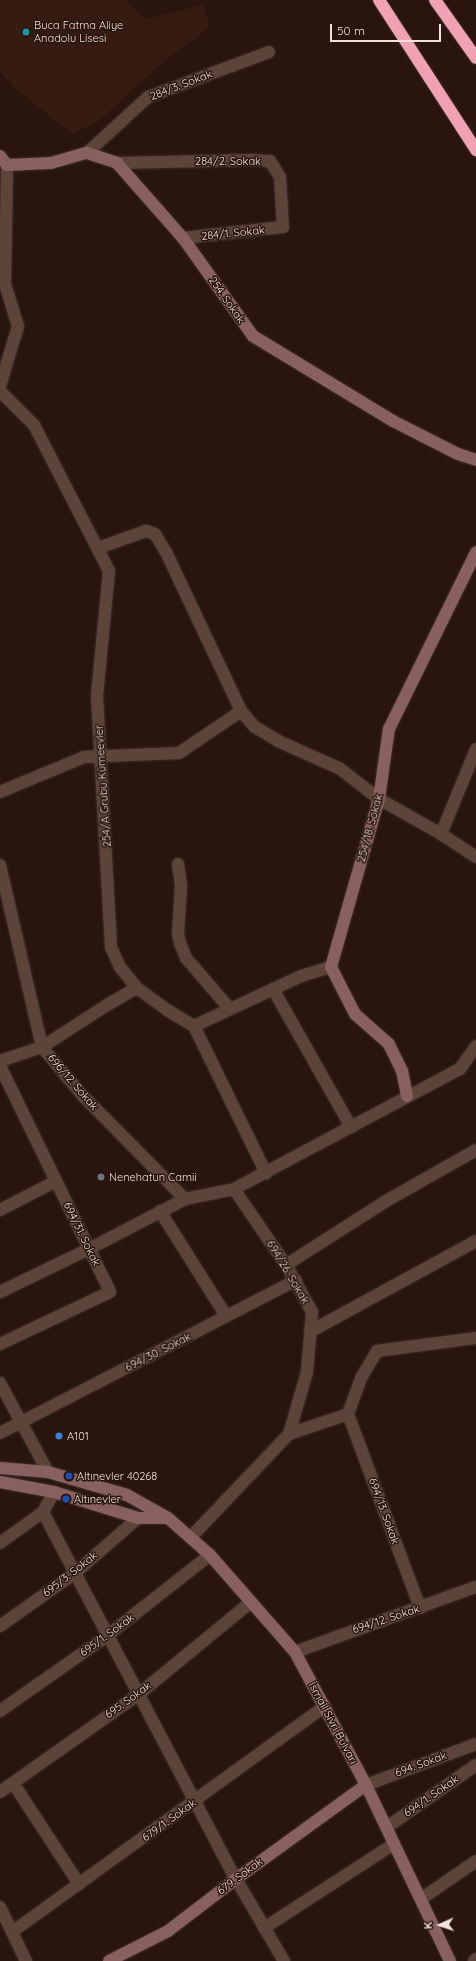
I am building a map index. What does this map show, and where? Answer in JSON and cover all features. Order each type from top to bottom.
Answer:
[{"type":"highway","points":[[379,0],[476,150]]},
{"type":"highway","points":[[435,0],[476,58]]},
{"type":"street","name":"284/3. Sokak","points":[[87,153],[148,97],[269,52]]},
{"type":"street","points":[[0,386],[18,326],[2,285],[4,160],[51,163],[87,153],[117,163]]},
{"type":"street","name":"284/2. Sokak","points":[[117,163],[251,160],[270,161],[280,177],[283,227]]},
{"type":"street","name":"254. Sokak","points":[[117,163],[183,238],[252,336],[393,421],[458,454],[476,460]]},
{"type":"street","name":"284/1. Sokak","points":[[183,238],[283,227]]},
{"type":"street","name":"254/A Grubu Kümeevler","points":[[0,391],[34,425],[109,570],[97,696],[111,947],[120,967],[137,988],[167,1010],[194,1026]]},
{"type":"street","points":[[98,548],[146,531],[155,534],[166,552],[241,711],[255,727],[278,740],[339,768],[379,799],[441,834],[476,857]]},
{"type":"street","name":"254/18. Sokak","points":[[331,967],[379,799],[389,729],[476,552]]},
{"type":"street","points":[[0,792],[84,757],[179,753],[241,711]]},
{"type":"street","points":[[441,834],[476,749]]},
{"type":"street","points":[[178,864],[181,886],[178,934],[180,943],[186,958],[230,1009]]},
{"type":"street","name":"696/12. Sokak","points":[[0,865],[42,1047],[83,1096],[185,1198]]},
{"type":"street","points":[[266,1173],[194,1026],[301,976],[331,967],[355,1014],[389,1044],[402,1071],[407,1096]]},
{"type":"street","points":[[0,1061],[42,1047],[107,1005],[137,988]]},
{"type":"street","points":[[273,989],[351,1127]]},
{"type":"street","points":[[0,1292],[89,1249],[185,1198],[234,1189],[266,1173],[407,1096],[460,1069],[476,1046]]},
{"type":"street","name":"694/31. Sokak","points":[[0,1066],[110,1292],[0,1344]]},
{"type":"street","points":[[286,1265],[386,1201],[476,1150]]},
{"type":"street","points":[[0,1210],[56,1181]]},
{"type":"street","name":"694/26. Sokak","points":[[191,1537],[289,1434],[307,1372],[312,1312],[296,1280],[234,1189]]},
{"type":"street","points":[[160,1212],[226,1316]]},
{"type":"street","points":[[311,1331],[476,1241]]},
{"type":"street","name":"694/30. Sokak","points":[[0,1433],[296,1280]]},
{"type":"street","points":[[348,1414],[361,1378],[377,1351],[476,1338]]},
{"type":"street","points":[[0,1383],[20,1423],[48,1472]]},
{"type":"street","name":"694/26. Sokak","points":[[289,1434],[348,1414]]},
{"type":"street","name":"694/13. Sokak","points":[[348,1414],[420,1608]]},
{"type":"street","name":"İsmail Sivri Bulvarı","points":[[0,1468],[48,1472],[127,1495],[168,1518],[210,1555],[295,1652],[366,1785],[450,1961]]},
{"type":"street","points":[[0,1482],[54,1492],[138,1518],[168,1518]]},
{"type":"street","points":[[0,1543],[43,1512],[54,1492]]},
{"type":"street","points":[[43,1512],[236,1879],[284,1961]]},
{"type":"street","name":"695/3. Sokak","points":[[0,1626],[75,1573],[138,1518]]},
{"type":"street","name":"695/1. Sokak","points":[[0,1711],[108,1636],[210,1555]]},
{"type":"street","name":"694/12. Sokak","points":[[295,1652],[346,1632],[420,1608],[476,1587]]},
{"type":"street","name":"695. Sokak","points":[[0,1792],[139,1694],[251,1602]]},
{"type":"street","name":"679/1. Sokak","points":[[12,1932],[325,1706]]},
{"type":"street","name":"694. Sokak","points":[[366,1785],[476,1744]]},
{"type":"street","name":"694/1. Sokak","points":[[387,1827],[476,1765]]},
{"type":"street","points":[[13,1783],[79,1884]]},
{"type":"street","name":"679. Sokak","points":[[109,1961],[168,1931],[236,1879],[366,1785]]},
{"type":"street","points":[[264,1928],[394,1844]]},
{"type":"street","points":[[421,1899],[476,1861]]},
{"type":"street","points":[[0,1907],[26,1961]]},
{"type":"shaded area","points":[[0,0],[125,0],[147,19],[203,5],[210,27],[163,62],[99,121],[72,134],[15,88],[0,72]]},
{"type":"place","name":"Buca Fatma Aliye Anadolu Lisesi","points":[[26,32]]},
{"type":"place","name":"Nenehatun Camii","points":[[101,1177]]},
{"type":"place","name":"A101","points":[[59,1436]]},
{"type":"place","name":"Altınevler 40268","points":[[69,1476]]},
{"type":"place","name":"Altınevler","points":[[66,1499]]}]
